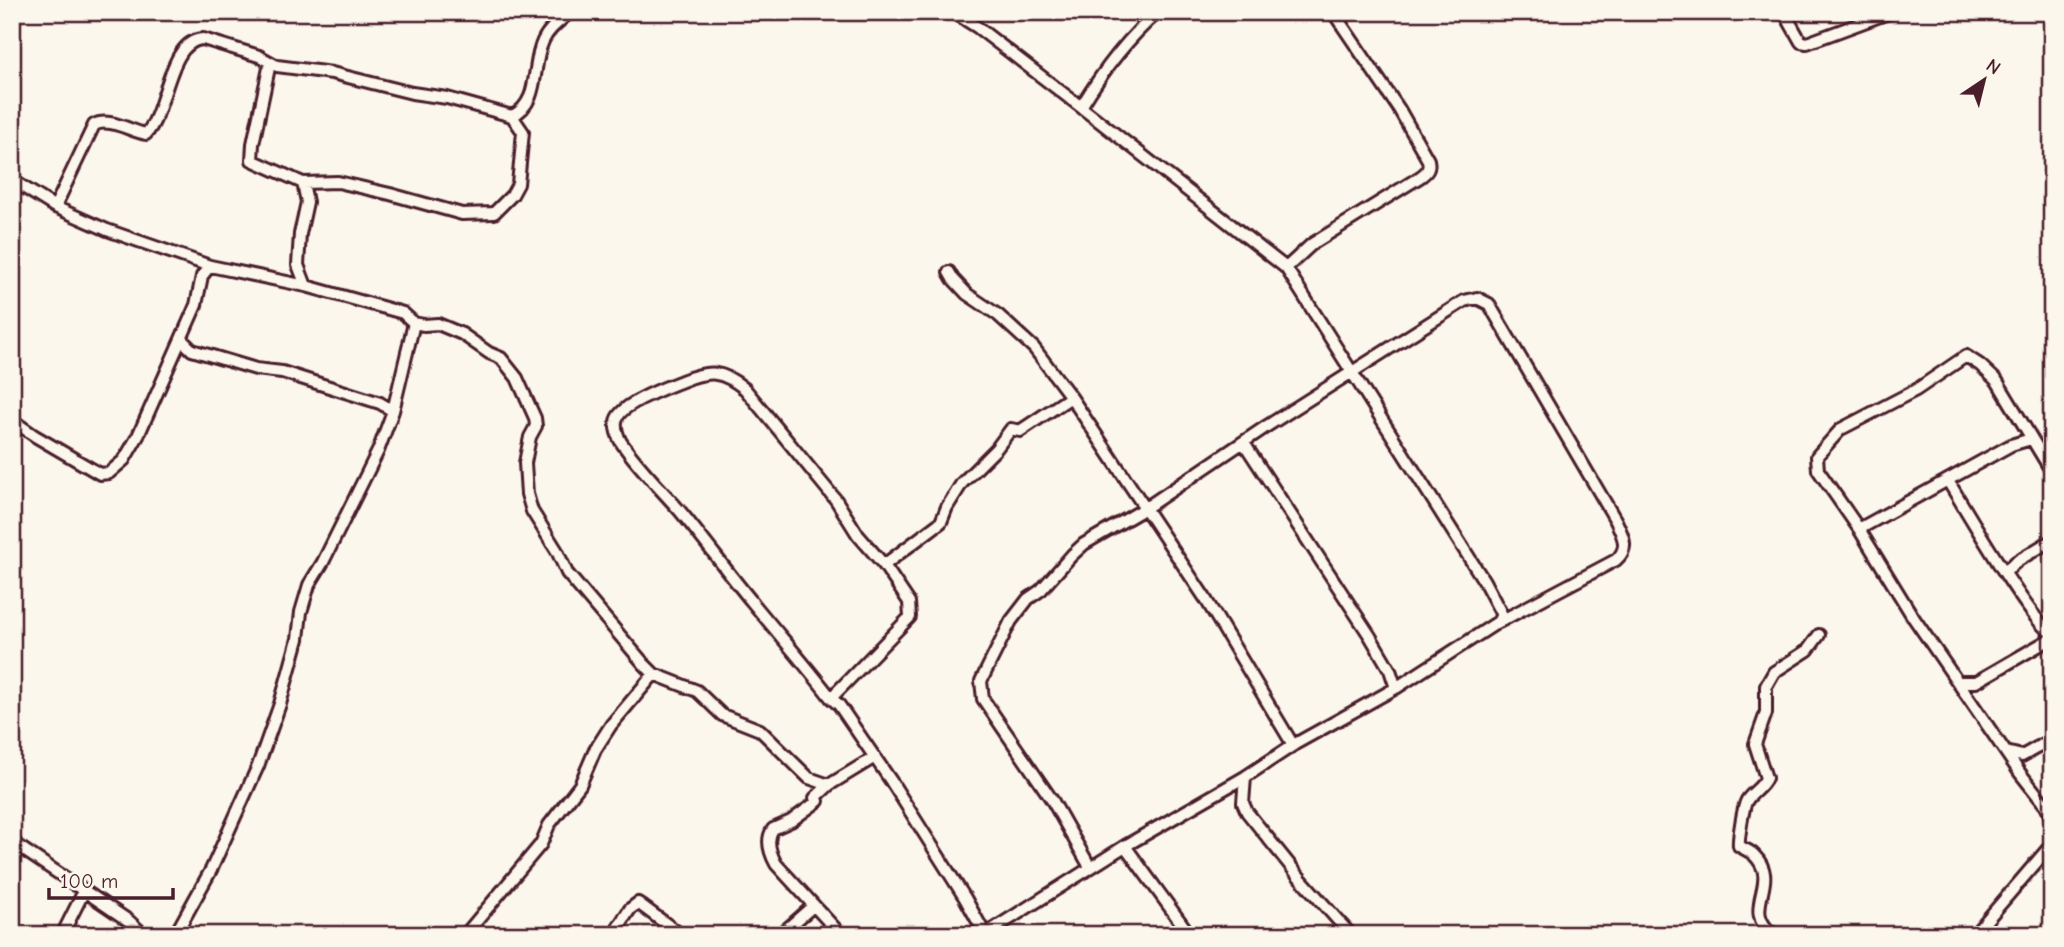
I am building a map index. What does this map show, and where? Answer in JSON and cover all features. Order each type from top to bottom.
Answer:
[{"type":"street","points":[[512,116],[520,112],[531,95],[543,39],[570,12]]},
{"type":"street","points":[[953,12],[977,27],[1286,268],[1484,581],[1502,615],[1498,622]]},
{"type":"street","points":[[974,12],[977,27]]},
{"type":"street","points":[[1081,107],[1128,41],[1158,12]]},
{"type":"street","points":[[1286,268],[1311,244],[1420,177],[1428,171],[1429,166],[1399,109],[1333,12]]},
{"type":"street","points":[[1784,12],[1801,42],[1807,43],[1891,12]]},
{"type":"street","points":[[55,207],[94,125],[109,122],[146,134],[157,118],[180,53],[190,42],[203,39],[286,67],[332,72],[512,116],[523,132],[519,184],[494,213],[462,215],[338,182],[303,183],[252,160],[270,63]]},
{"type":"street","points":[[12,180],[55,207],[107,230],[210,266],[306,286],[403,313],[414,323],[438,324],[462,334],[501,358],[517,378],[535,418],[536,426],[530,437],[525,463],[527,494],[532,511],[557,551],[567,573],[654,674],[697,691],[722,715],[760,730],[810,778],[829,785]]},
{"type":"street","points":[[303,183],[307,202],[298,265],[306,286]]},
{"type":"street","points":[[12,420],[100,474],[109,473],[124,460],[138,436],[196,305],[202,276],[210,266]]},
{"type":"street","points":[[949,272],[967,294],[998,315],[1034,348],[1071,397],[1205,597],[1293,745]]},
{"type":"street","points":[[831,698],[910,617],[909,602],[884,565],[858,535],[836,500],[745,389],[730,379],[711,373],[700,374],[635,402],[621,411],[616,418],[619,440],[653,484],[681,512],[831,698],[839,705],[965,898],[984,935],[1090,867],[1245,777],[1293,745],[1396,688],[1498,622],[1616,560],[1624,551],[1616,521],[1499,320],[1483,299],[1470,299],[1351,372],[1144,509],[1084,544],[1041,590],[1028,599],[1011,621],[981,681],[983,699],[1052,800],[1090,867]]},
{"type":"street","points":[[175,935],[211,870],[258,766],[281,704],[309,585],[378,451],[393,411],[414,323]]},
{"type":"street","points":[[181,339],[192,350],[256,369],[282,372],[380,403],[393,411]]},
{"type":"street","points":[[2052,472],[2026,436],[1997,381],[1966,356],[1917,390],[1841,429],[1819,451],[1818,467],[1913,617],[2052,818]]},
{"type":"street","points":[[884,565],[941,522],[962,483],[996,449],[1011,429],[1020,430],[1071,397]]},
{"type":"street","points":[[1859,529],[2026,436]]},
{"type":"street","points":[[1244,443],[1370,636],[1390,670],[1396,688]]},
{"type":"street","points":[[1948,481],[2038,622],[2052,635],[1976,682],[1968,696]]},
{"type":"street","points":[[2005,572],[2017,561],[2052,540]]},
{"type":"street","points":[[1774,935],[1760,920],[1763,873],[1754,855],[1737,842],[1746,801],[1766,778],[1755,744],[1766,713],[1766,686],[1774,673],[1808,649],[1819,635]]},
{"type":"street","points":[[465,935],[541,844],[549,825],[580,785],[595,750],[611,724],[654,674]]},
{"type":"street","points":[[1959,681],[1976,682]]},
{"type":"street","points":[[2006,752],[2022,756],[2052,739]]},
{"type":"street","points":[[841,935],[776,864],[771,855],[769,838],[773,829],[791,821],[817,801],[815,798],[829,785],[875,757]]},
{"type":"street","points":[[1242,803],[1245,777]]},
{"type":"street","points":[[1220,791],[1242,803],[1259,829],[1351,935]]},
{"type":"street","points":[[12,842],[144,935]]},
{"type":"street","points":[[1974,935],[2052,844]]},
{"type":"street","points":[[1125,846],[1190,935]]},
{"type":"street","points":[[62,935],[84,891]]},
{"type":"street","points":[[613,935],[630,909],[638,903],[681,935]]},
{"type":"street","points":[[780,935],[813,906]]}]
